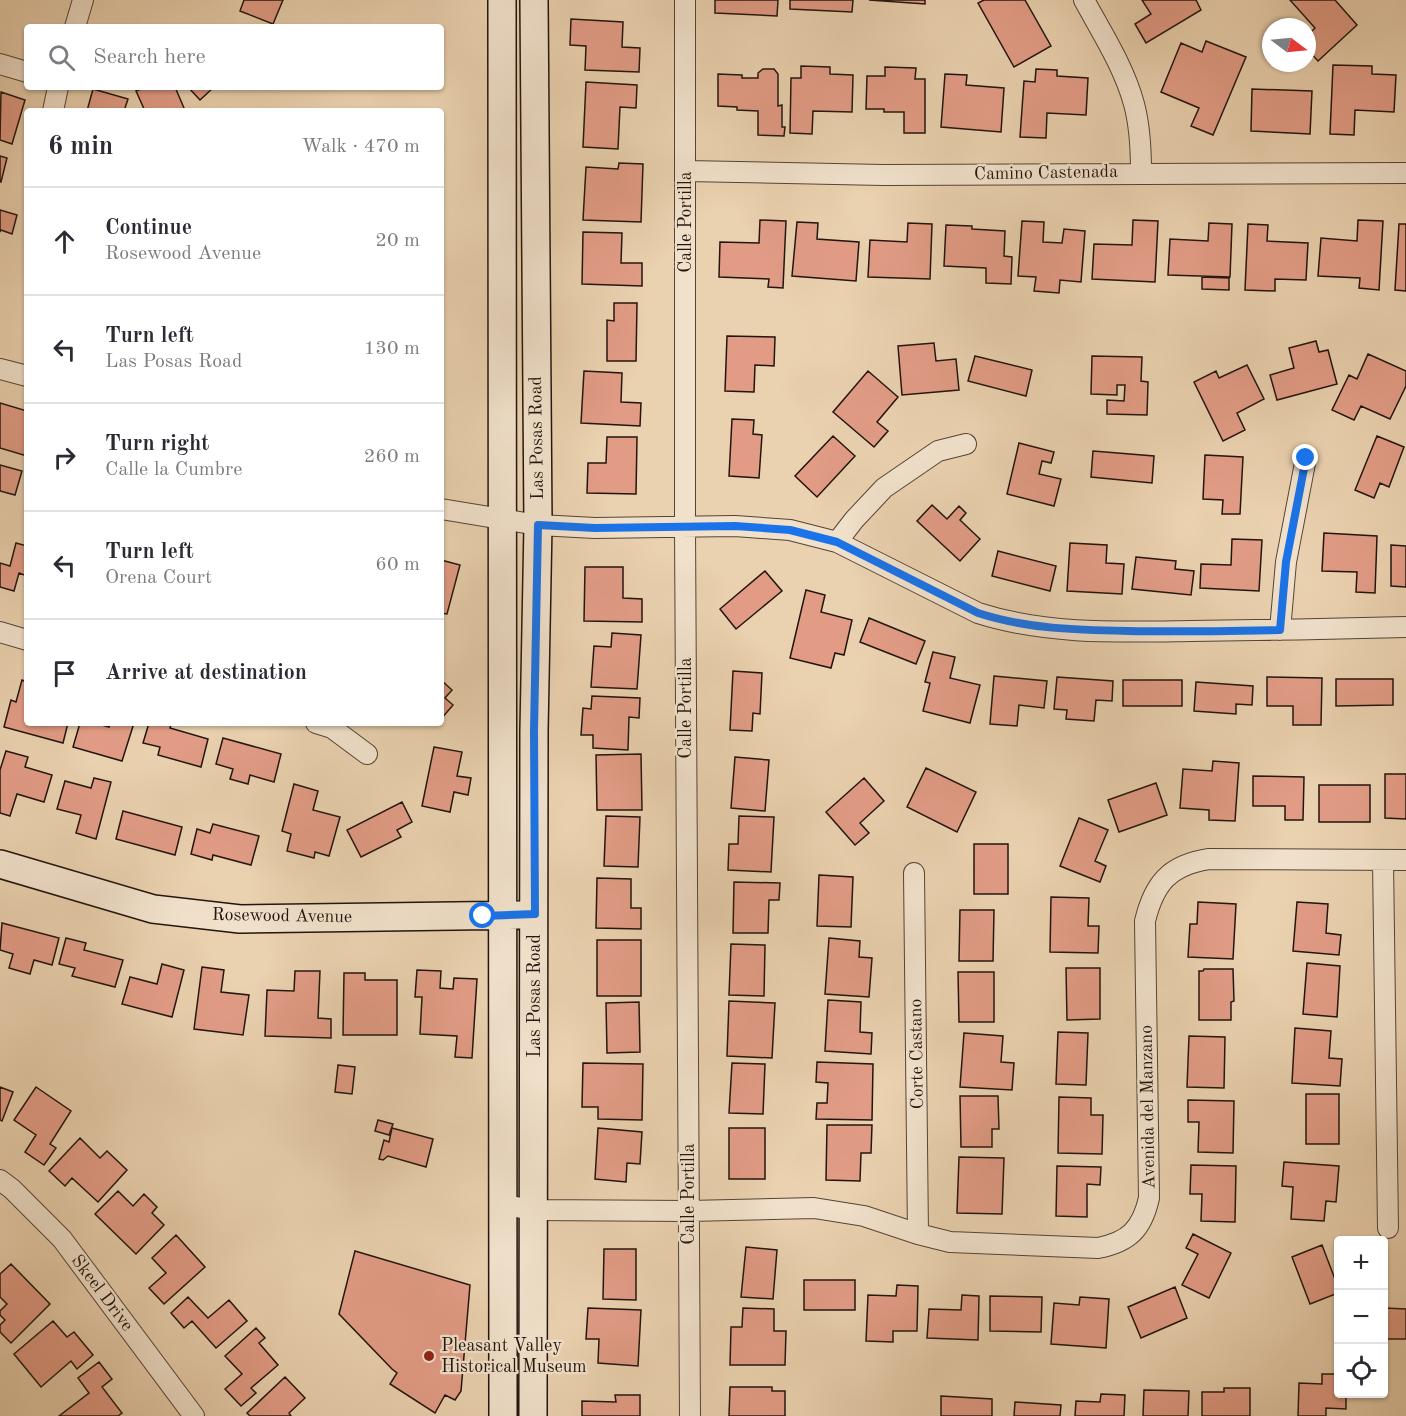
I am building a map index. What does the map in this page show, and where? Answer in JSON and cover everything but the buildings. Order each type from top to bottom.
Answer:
[{"type":"main road","name":"Las Posas Road","points":[[502,0],[503,1416]]},
{"type":"main road","name":"Las Posas Road","points":[[533,1416],[534,730],[538,525],[534,0]]},
{"type":"main road","name":"Rosewood Avenue","points":[[0,864],[153,909],[240,919],[535,914]]},
{"type":"street","points":[[76,24],[82,0]]},
{"type":"street","name":"Calle Portilla","points":[[686,0],[685,528],[690,1416]]},
{"type":"street","points":[[1084,0],[1123,73],[1134,104],[1141,152],[1141,172]]},
{"type":"street","points":[[0,64],[24,71]]},
{"type":"street","points":[[54,108],[57,90]]},
{"type":"street","name":"Camino Castenada","points":[[687,171],[883,175],[1406,172]]},
{"type":"street","points":[[0,369],[24,375]]},
{"type":"street","points":[[837,542],[884,488],[938,451],[966,444]]},
{"type":"street","points":[[1280,630],[1286,562],[1306,458]]},
{"type":"street","points":[[444,511],[538,525],[685,528],[735,526],[790,530],[837,542],[978,613],[1002,621],[1031,626],[1078,630],[1280,630],[1406,627]]},
{"type":"street","points":[[0,632],[24,639]]},
{"type":"street","points":[[326,726],[333,728],[367,754]]},
{"type":"street","name":"Avenida del Manzano","points":[[504,1205],[533,1210],[689,1211],[814,1208],[864,1216],[950,1242],[1098,1248],[1115,1245],[1137,1229],[1146,1214],[1149,1198],[1145,921],[1156,888],[1176,869],[1195,861],[1209,859],[1406,860]]},
{"type":"street","points":[[1383,860],[1388,1228]]},
{"type":"street","name":"Corte Castano","points":[[914,873],[918,1234]]},
{"type":"street","name":"Skeel Drive","points":[[0,1180],[62,1239],[194,1416]]},
{"type":"place","name":"Pleasant Valley Historical Museum","points":[[429,1356]]},
{"type":"route","points":[[483,916],[535,914],[534,730],[538,525],[595,528],[735,526],[790,530],[837,542],[978,613],[1002,621],[1031,626],[1159,632],[1280,630],[1286,562],[1306,458]]}]
